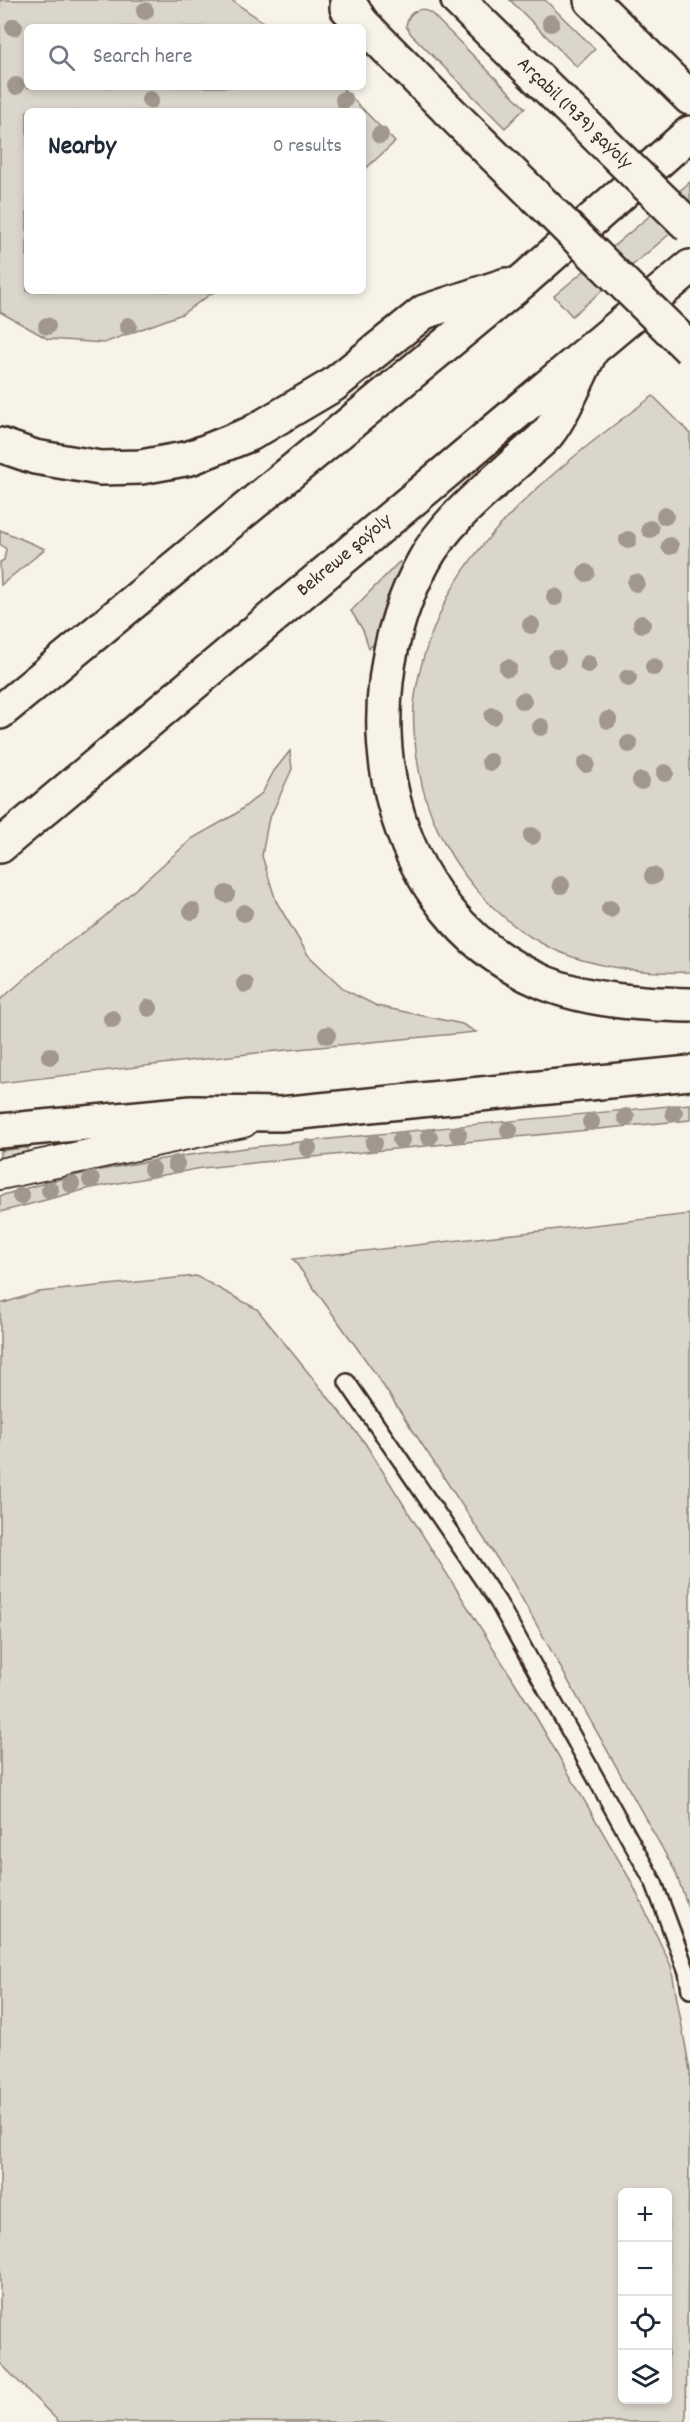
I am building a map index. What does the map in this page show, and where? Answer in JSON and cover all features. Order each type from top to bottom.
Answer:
[{"type":"main road","points":[[324,0],[358,24]]},
{"type":"main road","points":[[339,0],[360,24]]},
{"type":"main road","points":[[347,0],[362,24]]},
{"type":"main road","name":"Arçabil (1939) şaýoly","points":[[458,0],[690,227]]},
{"type":"main road","points":[[592,1],[690,98]]},
{"type":"main road","points":[[366,30],[690,349]]},
{"type":"main road","points":[[0,712],[525,279],[690,133]]},
{"type":"main road","name":"Bekrewe şaýoly","points":[[0,846],[690,267]]},
{"type":"main road","points":[[0,445],[35,457],[100,468],[141,467],[190,458],[250,434],[333,385],[423,312],[525,279]]},
{"type":"main road","points":[[593,347],[549,432],[451,525],[424,560],[405,600],[390,656],[383,706],[384,751],[390,794],[409,850],[434,892],[464,927],[501,960],[545,984],[591,996],[643,1003],[690,1005]]},
{"type":"main road","points":[[0,1131],[192,1113],[280,1114],[690,1074]]},
{"type":"street","points":[[0,1174],[280,1114]]},
{"type":"lane","points":[[347,1382],[498,1602],[654,1883],[687,1972],[690,1990]]},
{"type":"shaded area","points":[[0,0],[231,0],[267,24],[24,24],[24,90],[344,90],[362,108],[24,108],[24,294],[211,294],[182,314],[104,343],[48,339],[0,312]]},
{"type":"shaded area","points":[[510,0],[545,0],[595,49],[577,67]]},
{"type":"shaded area","points":[[423,9],[431,13],[525,108],[505,128],[411,34],[406,26],[408,19],[413,12]]},
{"type":"shaded area","points":[[366,112],[395,142],[366,168]]},
{"type":"shaded area","points":[[690,182],[690,217],[572,316],[554,296]]},
{"type":"shaded area","points":[[653,396],[690,433],[690,972],[636,970],[582,960],[551,948],[523,932],[497,911],[474,887],[439,832],[427,801],[419,770],[414,734],[414,706],[422,662],[438,618],[459,577],[481,547],[535,490],[596,439]]},
{"type":"shaded area","points":[[0,530],[45,549],[1,585],[0,562],[4,560],[6,549],[0,544]]},
{"type":"shaded area","points":[[399,562],[404,565],[375,643],[369,648],[363,630],[351,611]]},
{"type":"shaded area","points":[[290,751],[292,769],[268,822],[262,856],[276,901],[308,955],[345,990],[377,1006],[462,1024],[476,1032],[256,1053],[0,1083],[0,1000],[57,951],[96,924],[193,838],[234,815],[262,793],[274,771]]},
{"type":"shaded area","points":[[690,1104],[690,1120],[202,1168],[91,1188],[0,1212],[0,1196],[44,1183],[133,1164],[314,1141]]},
{"type":"shaded area","points":[[28,1148],[28,1153],[0,1162],[0,1151]]},
{"type":"shaded area","points":[[690,1214],[690,1912],[675,1871],[512,1581],[375,1373],[293,1259]]},
{"type":"shaded area","points":[[196,1276],[257,1309],[365,1443],[529,1705],[631,1881],[671,1966],[690,2071],[686,2422],[59,2422],[0,2363],[0,1304],[39,1292]]}]
